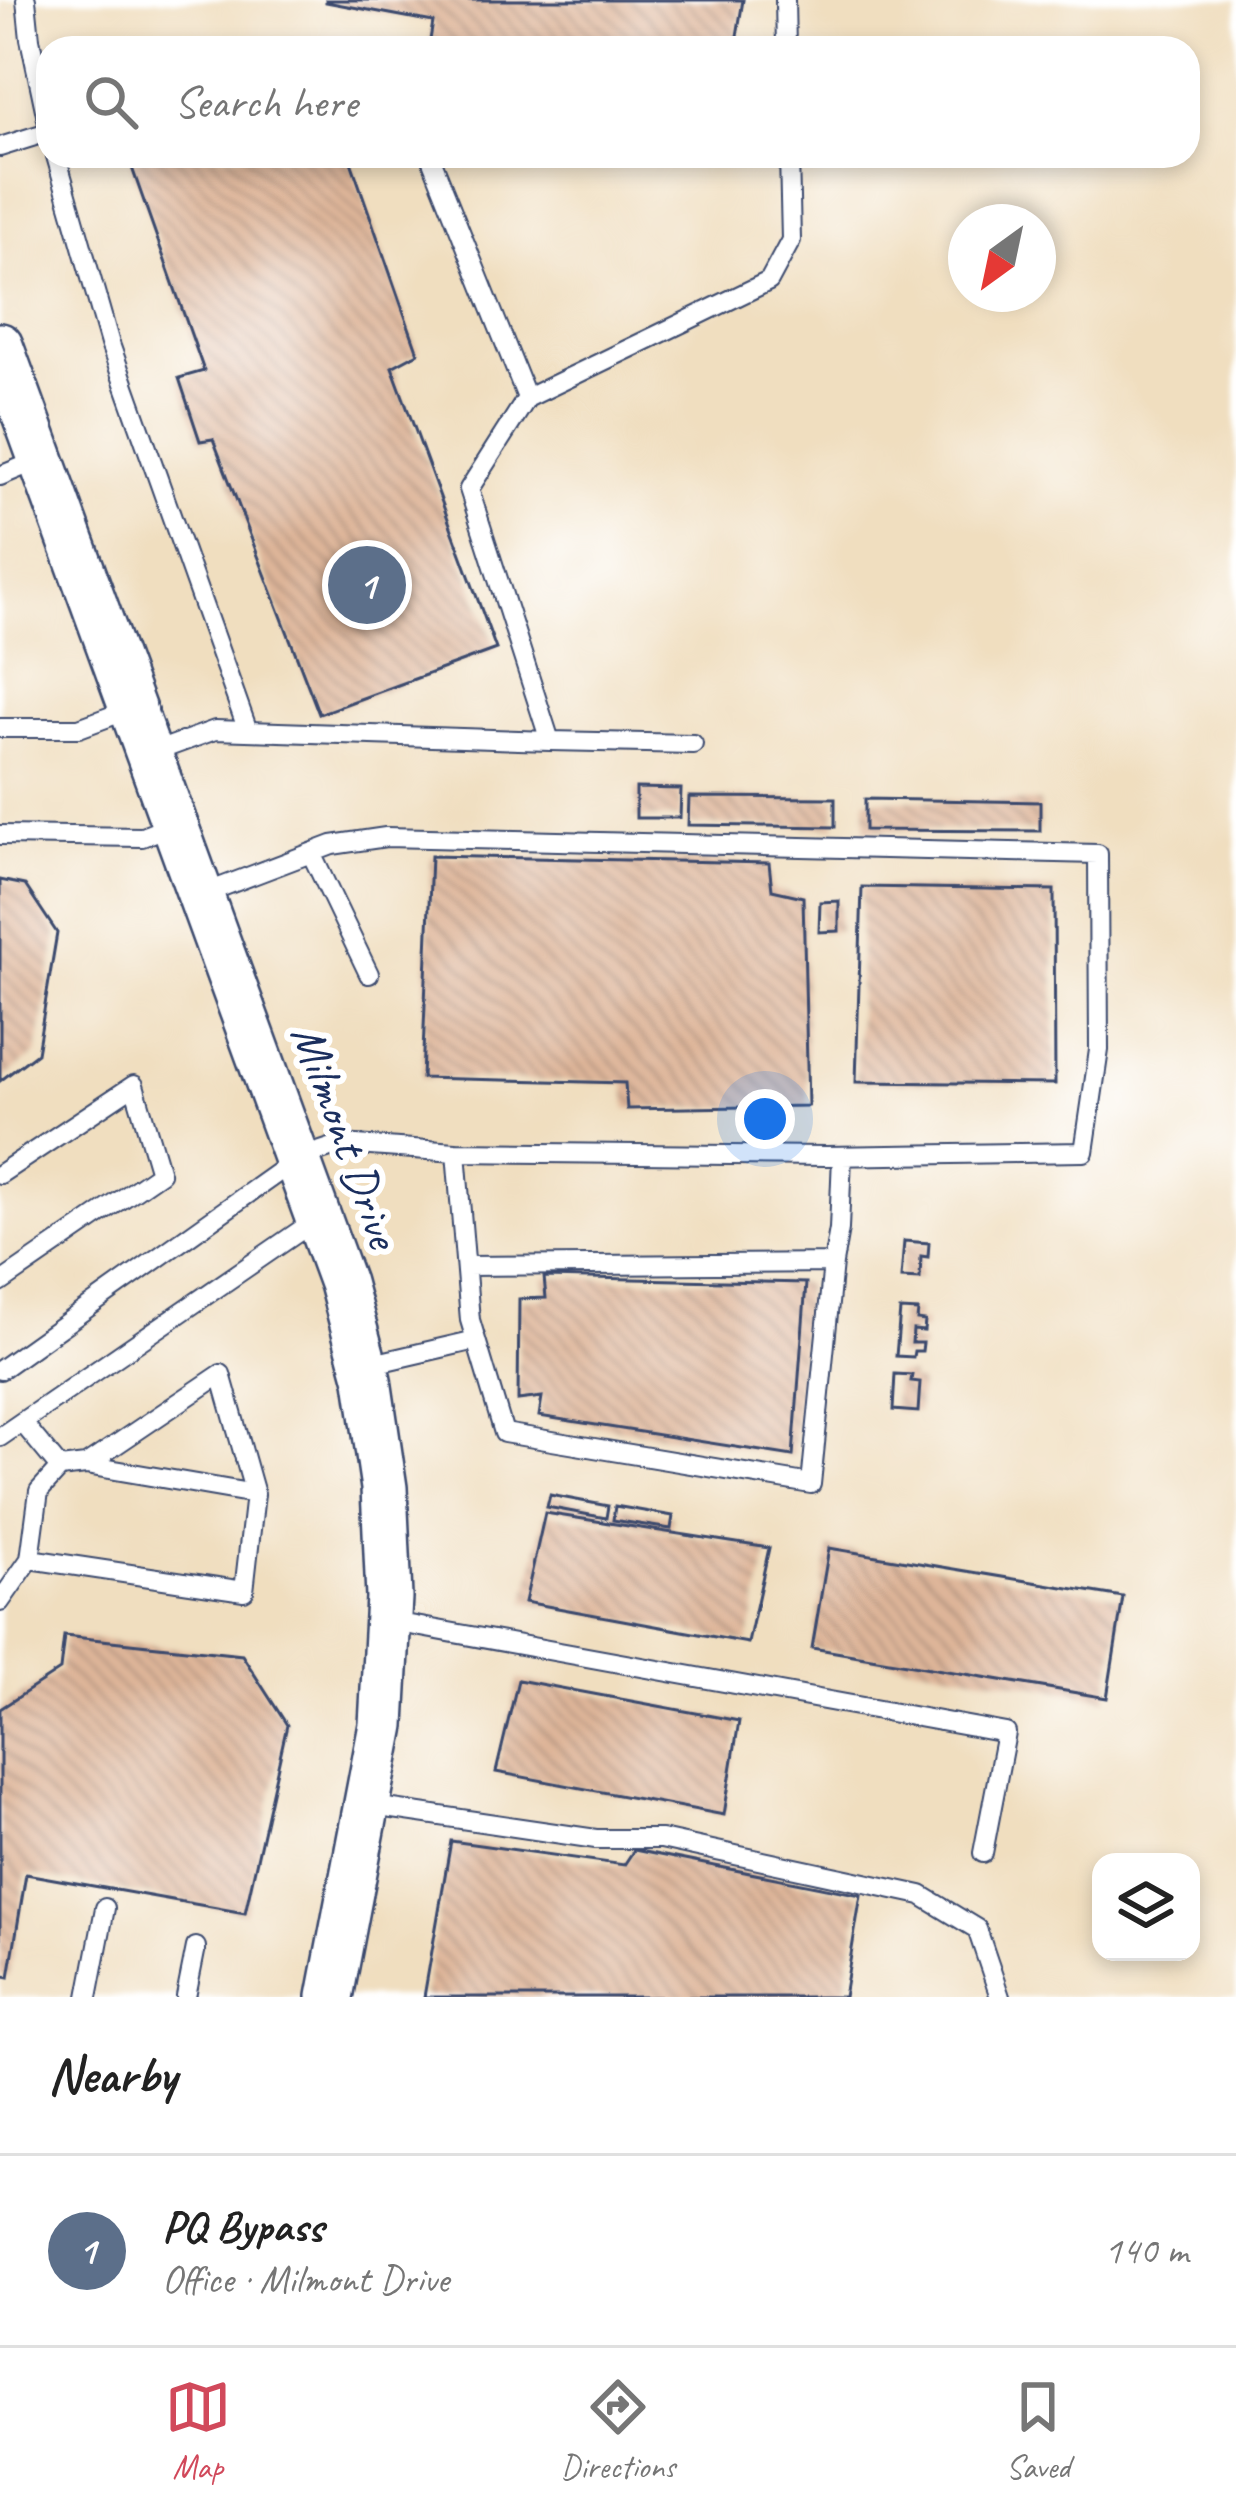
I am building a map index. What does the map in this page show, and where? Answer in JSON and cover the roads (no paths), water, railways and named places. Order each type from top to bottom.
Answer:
[{"type":"street","name":"Milmont Drive","points":[[0,346],[21,467],[132,708],[342,1283],[364,1366],[384,1488],[388,1621],[382,1725],[330,1997]]},
{"type":"lane","points":[[26,0],[36,69]]},
{"type":"lane","points":[[785,0],[786,36]]},
{"type":"lane","points":[[0,147],[36,133]]},
{"type":"lane","points":[[59,168],[110,344],[248,731]]},
{"type":"lane","points":[[435,168],[527,398]]},
{"type":"lane","points":[[550,741],[469,489],[527,398],[769,281],[791,240],[789,168]]},
{"type":"lane","points":[[0,728],[79,728],[132,708]]},
{"type":"lane","points":[[149,754],[215,730],[694,744]]},
{"type":"lane","points":[[0,835],[142,836],[175,825]]},
{"type":"lane","points":[[0,1370],[297,1159],[342,1144],[456,1152],[842,1156],[1084,1152],[1099,1051],[1098,854],[386,836],[332,845],[201,896]]},
{"type":"lane","points":[[310,853],[369,974]]},
{"type":"lane","points":[[0,1174],[134,1085],[160,1173],[0,1283]]},
{"type":"lane","points":[[456,1152],[470,1319],[504,1433],[811,1484],[839,1229],[842,1156]]},
{"type":"lane","points":[[0,1437],[318,1218]]},
{"type":"lane","points":[[466,1266],[833,1263]]},
{"type":"lane","points":[[364,1366],[476,1340]]},
{"type":"lane","points":[[30,1559],[244,1591],[255,1494],[221,1374],[86,1465]]},
{"type":"lane","points":[[22,1422],[60,1468]]},
{"type":"lane","points":[[0,1602],[30,1559],[39,1491],[60,1468],[86,1465],[255,1494]]},
{"type":"lane","points":[[388,1621],[1006,1733],[982,1853]]},
{"type":"lane","points":[[366,1805],[596,1839],[661,1839],[921,1895],[977,1929],[1000,1997]]},
{"type":"lane","points":[[88,1997],[105,1908]]},
{"type":"lane","points":[[186,1997],[196,1947]]},
{"type":"place","name":"PQ Bypass","points":[[367,585]]}]
